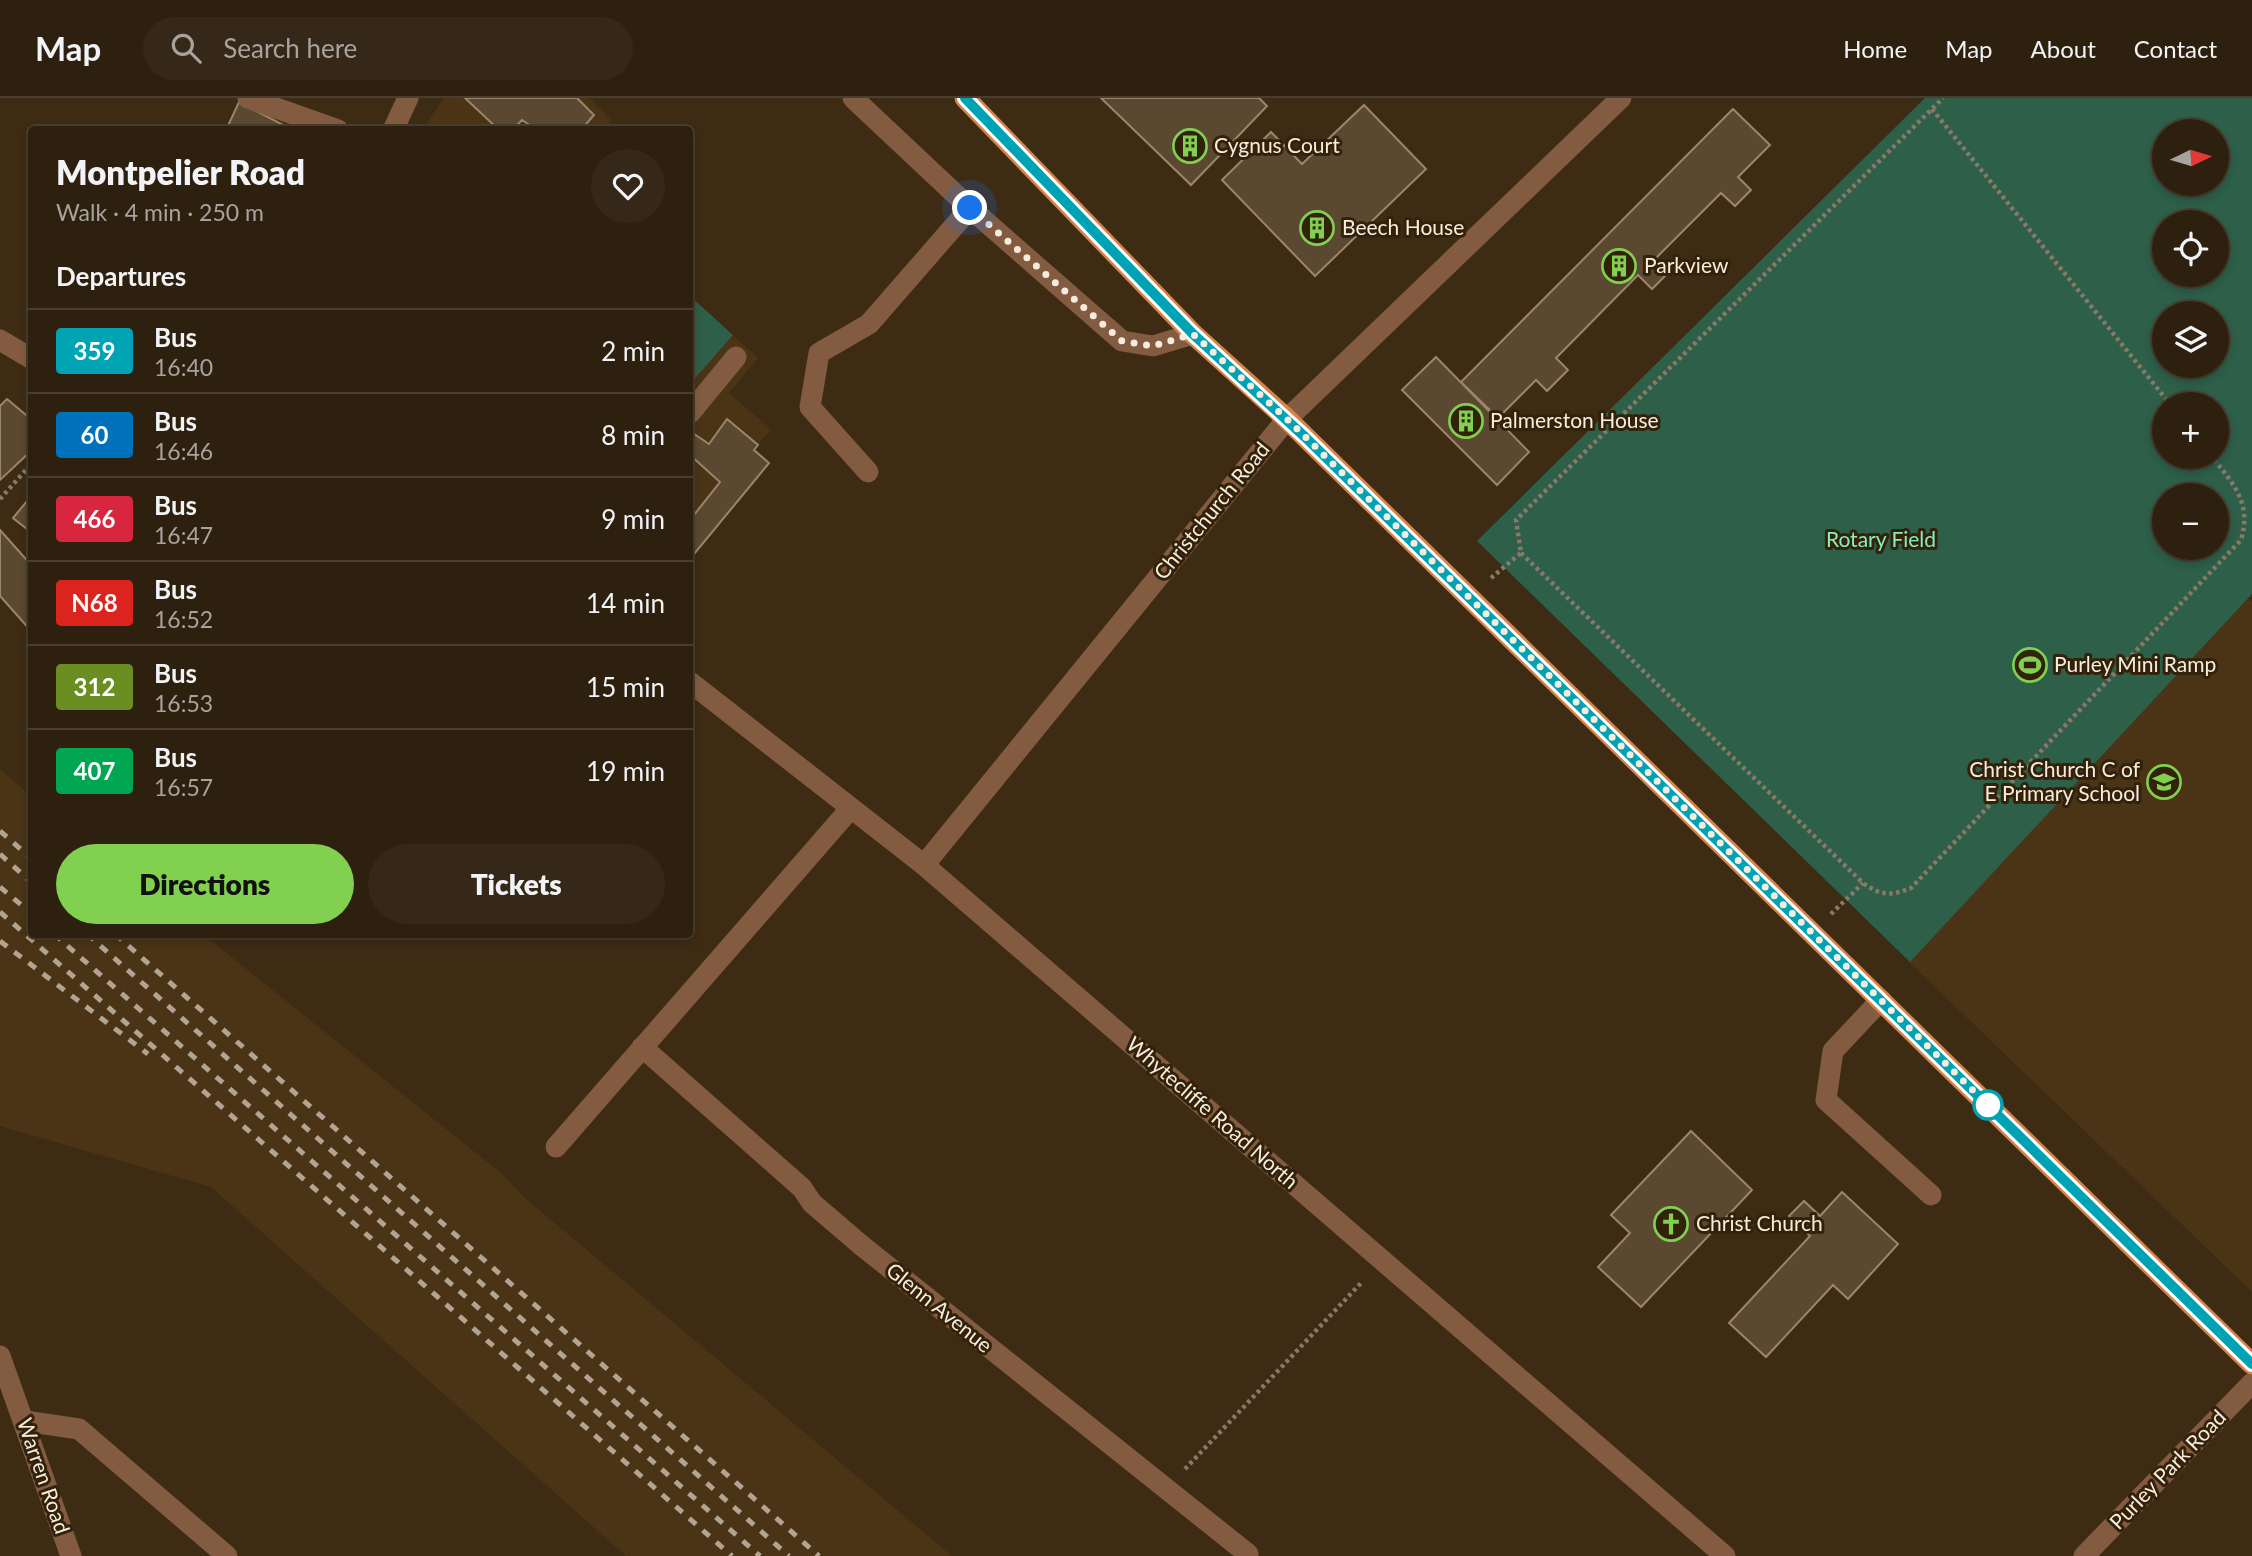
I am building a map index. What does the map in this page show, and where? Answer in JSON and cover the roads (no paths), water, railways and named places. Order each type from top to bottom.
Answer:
[{"type":"main road","points":[[965,98],[1193,334],[1287,419],[2252,1364]]},
{"type":"street","points":[[248,98],[327,126]]},
{"type":"street","points":[[395,126],[408,98]]},
{"type":"street","points":[[853,98],[970,208],[1122,341],[1153,346],[1193,334]]},
{"type":"street","name":"Christchurch Road","points":[[924,865],[1287,419],[1621,98]]},
{"type":"street","points":[[868,472],[810,407],[818,353],[869,324],[970,208]]},
{"type":"street","points":[[2,347],[28,357]]},
{"type":"street","points":[[693,408],[736,357]]},
{"type":"street","name":"Whytecliffe Road North","points":[[693,684],[924,865],[1725,1556]]},
{"type":"street","points":[[556,1147],[851,808]]},
{"type":"street","points":[[1881,1000],[1833,1051],[1826,1100],[1931,1195]]},
{"type":"street","name":"Glenn Avenue","points":[[642,1047],[802,1188],[812,1203],[861,1245],[1248,1553]]},
{"type":"street","name":"Warren Road","points":[[0,1356],[71,1556]]},
{"type":"street","name":"Purley Park Road","points":[[2084,1556],[2252,1383]]},
{"type":"street","points":[[25,1421],[79,1429],[227,1556]]},
{"type":"railway","points":[[0,831],[28,856]]},
{"type":"railway","points":[[0,854],[28,879]]},
{"type":"railway","points":[[0,887],[28,911]]},
{"type":"railway","points":[[0,912],[28,937]]},
{"type":"railway","points":[[30,938],[732,1556]]},
{"type":"railway","points":[[59,938],[760,1556]]},
{"type":"railway","points":[[92,938],[789,1556]]},
{"type":"railway","points":[[120,938],[819,1556]]},
{"type":"railway","points":[[0,941],[148,1054]]},
{"type":"place","name":"Cygnus Court","points":[[1190,146]]},
{"type":"place","name":"Beech House","points":[[1317,228]]},
{"type":"place","name":"Parkview","points":[[1619,266]]},
{"type":"place","name":"Palmerston House","points":[[1466,421]]},
{"type":"place","name":"Purley Mini Ramp","points":[[2030,665]]},
{"type":"place","name":"Christ Church C of E Primary School","points":[[2164,782]]},
{"type":"place","name":"Christ Church","points":[[1671,1224]]},
{"type":"park label","name":"Rotary Field","points":[[1881,540]]}]
